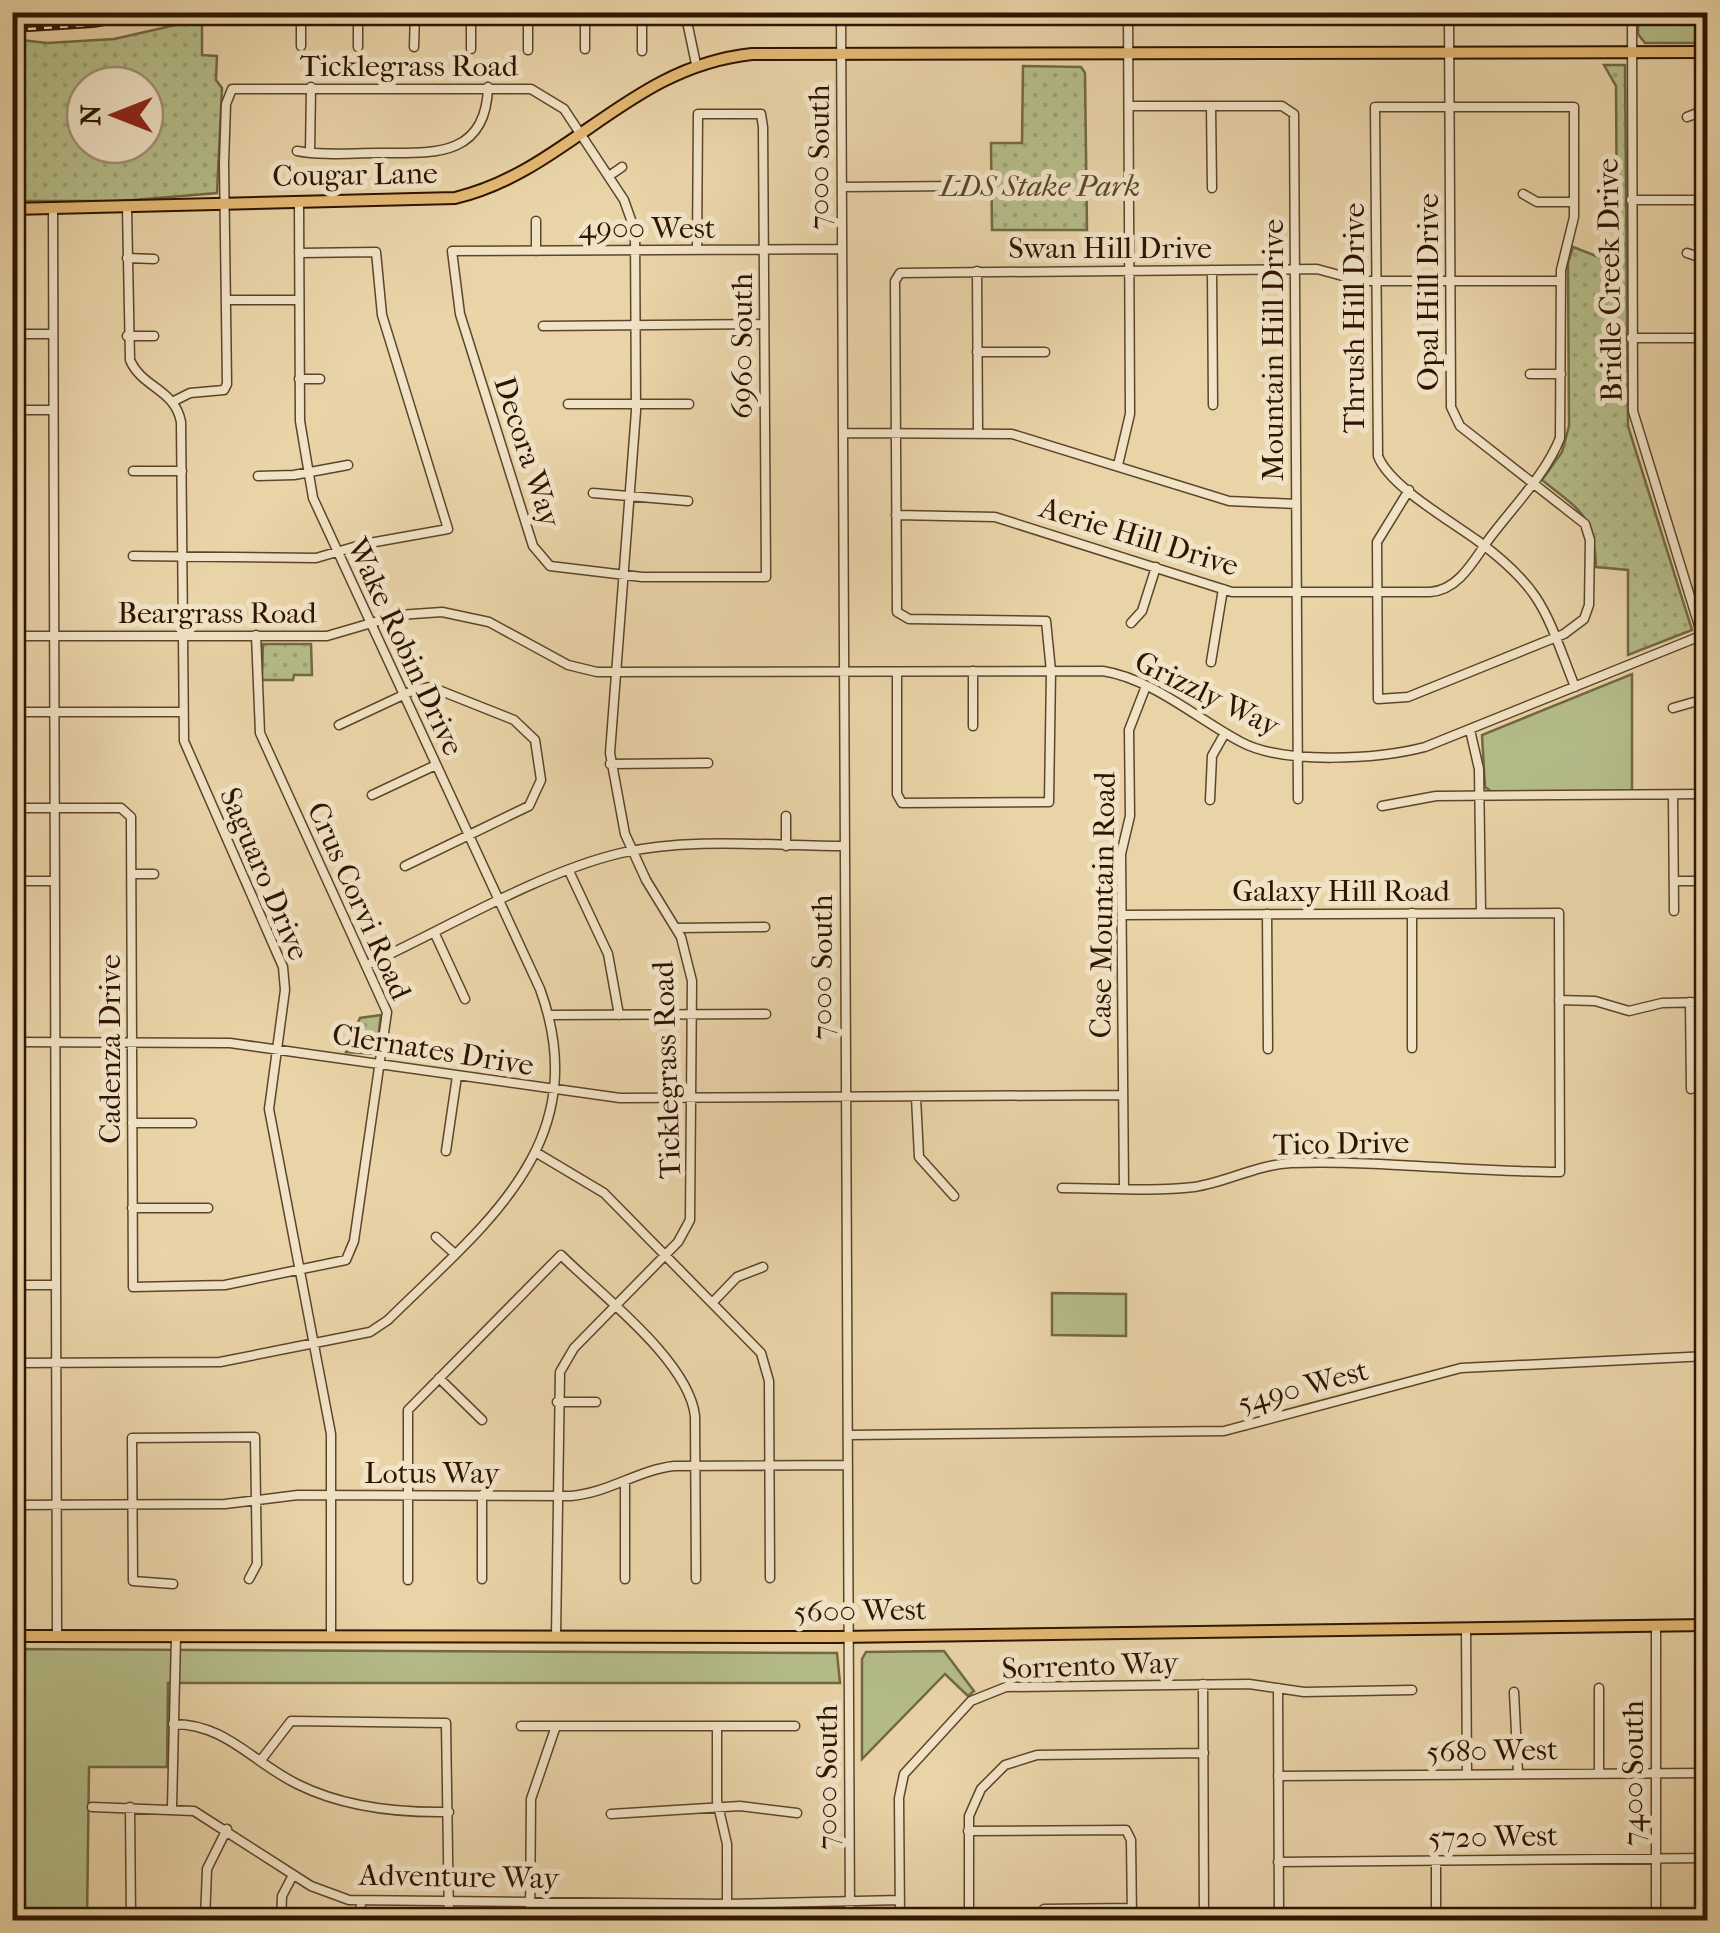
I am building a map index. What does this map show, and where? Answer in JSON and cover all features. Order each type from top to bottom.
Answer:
[{"type":"main road","name":"Cougar Lane","points":[[12,209],[422,202],[466,195],[508,179],[652,84],[696,64],[752,54],[1708,52]]},
{"type":"main road","name":"5600 West","points":[[12,1636],[849,1636],[1708,1625]]},
{"type":"street","points":[[262,18],[281,12]]},
{"type":"street","points":[[301,12],[301,46]]},
{"type":"street","points":[[358,12],[358,47]]},
{"type":"street","points":[[414,48],[415,12]]},
{"type":"street","points":[[471,12],[471,49]]},
{"type":"street","points":[[528,12],[528,50]]},
{"type":"street","points":[[585,12],[585,49]]},
{"type":"street","points":[[642,12],[642,50]]},
{"type":"street","name":"7000 South","points":[[841,12],[850,1920]]},
{"type":"street","points":[[1118,465],[1130,423],[1128,12]]},
{"type":"street","name":"Opal Hill Drive","points":[[1449,12],[1453,415],[1467,431],[1579,515],[1588,532],[1589,605],[1580,624],[1556,637]]},
{"type":"street","name":"Bridle Creek Drive","points":[[1632,12],[1633,412],[1708,655]]},
{"type":"street","points":[[696,64],[686,14],[734,13]]},
{"type":"street","points":[[310,87],[310,154]]},
{"type":"street","points":[[297,151],[440,152],[481,130],[488,87]]},
{"type":"street","name":"Ticklegrass Road","points":[[225,203],[228,91],[524,87],[544,93],[560,104],[631,215],[636,250],[636,404],[610,764],[618,812],[632,851],[676,928],[692,972],[692,1212],[683,1236],[566,1360],[556,1402],[556,1637]]},
{"type":"street","name":"Mountain Hill Drive","points":[[1128,106],[1282,106],[1292,112],[1298,799]]},
{"type":"street","points":[[1212,106],[1212,188]]},
{"type":"street","name":"Thrush Hill Drive","points":[[1450,108],[1375,107],[1378,456],[1386,471],[1531,585],[1575,687]]},
{"type":"street","name":"Aerie Hill Drive","points":[[896,514],[995,517],[1223,590],[1297,593],[1446,589],[1484,546],[1560,438],[1561,281],[1574,202],[1574,107],[1450,108]]},
{"type":"street","points":[[1687,116],[1708,109]]},
{"type":"street","name":"6960 South","points":[[697,250],[698,114],[761,114],[766,577]]},
{"type":"street","points":[[608,176],[622,167]]},
{"type":"street","points":[[842,187],[961,186]]},
{"type":"street","points":[[1523,194],[1537,202],[1574,202]]},
{"type":"street","points":[[1631,200],[1708,200]]},
{"type":"street","points":[[126,208],[127,336],[133,369],[174,401],[190,393],[224,390],[225,203]]},
{"type":"street","name":"Wake Robin Drive","points":[[12,1363],[220,1362],[377,1329],[506,1202],[537,1154],[554,1091],[555,1048],[549,1015],[336,552],[307,473],[300,378],[299,203]]},
{"type":"street","points":[[52,209],[57,1636]]},
{"type":"street","points":[[536,221],[536,251]]},
{"type":"street","name":"4900 West","points":[[452,252],[842,250]]},
{"type":"street","points":[[134,556],[306,558],[448,529],[382,315],[376,252],[299,253]]},
{"type":"street","name":"Decora Way","points":[[452,252],[463,324],[536,552],[558,570],[622,576],[766,577]]},
{"type":"street","points":[[1687,254],[1708,260]]},
{"type":"street","points":[[126,258],[154,258]]},
{"type":"street","points":[[1212,270],[1213,404]]},
{"type":"street","name":"Swan Hill Drive","points":[[896,432],[898,274],[1322,270],[1350,280],[1376,282],[1561,281]]},
{"type":"street","points":[[977,271],[978,432]]},
{"type":"street","points":[[227,300],[300,300]]},
{"type":"street","points":[[544,326],[764,324]]},
{"type":"street","points":[[12,334],[53,334]]},
{"type":"street","points":[[127,336],[154,336]]},
{"type":"street","points":[[1631,338],[1708,338]]},
{"type":"street","points":[[977,352],[1045,352]]},
{"type":"street","points":[[1530,374],[1561,374]]},
{"type":"street","points":[[300,378],[320,378]]},
{"type":"street","name":"Saguaro Drive","points":[[174,401],[181,422],[182,712],[186,752],[284,967],[270,1109],[331,1434],[331,1636]]},
{"type":"street","points":[[568,404],[689,404]]},
{"type":"street","points":[[12,410],[53,410]]},
{"type":"street","points":[[896,432],[900,616],[1042,619],[1049,628],[1048,802],[902,803],[897,794],[897,672]]},
{"type":"street","points":[[843,433],[978,432],[1024,436],[1229,501],[1296,504]]},
{"type":"street","points":[[258,476],[348,465]]},
{"type":"street","points":[[133,471],[182,471]]},
{"type":"street","points":[[1409,490],[1378,537],[1378,699],[1408,697],[1556,637]]},
{"type":"street","points":[[593,493],[688,501]]},
{"type":"street","points":[[1132,622],[1142,611],[1156,567]]},
{"type":"street","points":[[1211,662],[1223,590]]},
{"type":"street","name":"Beargrass Road","points":[[12,636],[336,635],[419,612],[466,615],[508,630],[568,665],[614,672],[844,671]]},
{"type":"street","name":"Grizzly Way","points":[[844,671],[1114,673],[1146,686],[1225,733],[1267,752],[1406,752],[1470,730],[1704,634]]},
{"type":"street","name":"Crus Corvi Road","points":[[132,1287],[225,1285],[341,1262],[352,1249],[386,1012],[260,733],[256,636]]},
{"type":"street","points":[[974,671],[974,726]]},
{"type":"street","name":"Case Mountain Road","points":[[1124,1188],[1121,854],[1130,816],[1129,730],[1146,686]]},
{"type":"street","points":[[339,725],[403,695],[424,688],[445,689],[520,723],[535,740],[541,786],[529,806],[405,866]]},
{"type":"street","points":[[1674,708],[1708,698]]},
{"type":"street","points":[[12,712],[182,712]]},
{"type":"street","points":[[1470,730],[1478,760],[1480,796],[1480,913]]},
{"type":"street","points":[[1210,800],[1212,756],[1225,733]]},
{"type":"street","points":[[610,764],[708,763]]},
{"type":"street","points":[[372,795],[436,765]]},
{"type":"street","points":[[1673,794],[1674,911]]},
{"type":"street","points":[[1382,806],[1421,797],[1708,794]]},
{"type":"street","points":[[12,808],[54,808]]},
{"type":"street","name":"Cadenza Drive","points":[[54,808],[129,811],[132,1287]]},
{"type":"street","points":[[786,816],[786,846]]},
{"type":"street","points":[[367,964],[569,871],[632,851],[844,846]]},
{"type":"street","points":[[569,871],[608,954],[619,1015]]},
{"type":"street","points":[[132,874],[154,874]]},
{"type":"street","points":[[1674,881],[1708,881]]},
{"type":"street","points":[[12,882],[55,882]]},
{"type":"street","name":"Galaxy Hill Road","points":[[1122,916],[1560,912],[1559,1000]]},
{"type":"street","points":[[1412,913],[1412,1048]]},
{"type":"street","points":[[1267,914],[1268,1049]]},
{"type":"street","points":[[676,928],[765,927]]},
{"type":"street","points":[[435,934],[465,999]]},
{"type":"street","points":[[1559,1000],[1595,1001],[1629,1010],[1708,1002]]},
{"type":"street","name":"Tico Drive","points":[[1062,1188],[1197,1186],[1260,1167],[1291,1163],[1390,1162],[1476,1172],[1560,1172],[1559,1000]]},
{"type":"street","points":[[1690,1002],[1691,1089]]},
{"type":"street","points":[[549,1015],[766,1014]]},
{"type":"street","name":"Clernates Drive","points":[[12,1042],[213,1042],[606,1098],[1122,1095]]},
{"type":"street","points":[[446,1151],[457,1076]]},
{"type":"street","points":[[916,1096],[920,1157],[954,1196]]},
{"type":"street","points":[[132,1123],[192,1123]]},
{"type":"street","points":[[537,1154],[604,1193],[762,1348],[769,1381],[770,1578]]},
{"type":"street","points":[[604,1193],[614,1182]]},
{"type":"street","points":[[132,1208],[208,1208]]},
{"type":"street","points":[[436,1237],[455,1254]]},
{"type":"street","points":[[408,1580],[408,1410],[561,1255],[688,1387],[695,1416],[696,1579]]},
{"type":"street","points":[[712,1302],[737,1277],[762,1267]]},
{"type":"street","points":[[12,1284],[56,1285]]},
{"type":"street","name":"5490 West","points":[[848,1435],[1232,1430],[1461,1368],[1708,1356]]},
{"type":"street","points":[[439,1378],[482,1420]]},
{"type":"street","points":[[556,1402],[596,1402]]},
{"type":"street","points":[[173,1584],[132,1581],[132,1438],[255,1437],[257,1564],[249,1579]]},
{"type":"street","name":"Lotus Way","points":[[12,1505],[225,1504],[332,1495],[556,1495],[596,1492],[660,1468],[848,1465]]},
{"type":"street","points":[[625,1482],[625,1579]]},
{"type":"street","points":[[482,1495],[482,1579]]},
{"type":"street","name":"7400 South","points":[[1656,1625],[1656,1920]]},
{"type":"street","points":[[1466,1628],[1467,1774]]},
{"type":"street","points":[[172,1807],[176,1636]]},
{"type":"street","points":[[1203,1684],[1204,1920]]},
{"type":"street","name":"Sorrento Way","points":[[900,1920],[902,1780],[914,1759],[976,1698],[1006,1687],[1203,1684],[1309,1692],[1412,1690]]},
{"type":"street","points":[[1278,1688],[1278,1920]]},
{"type":"street","points":[[1599,1773],[1600,1688]]},
{"type":"street","points":[[1514,1692],[1518,1773]]},
{"type":"street","points":[[261,1760],[293,1720],[446,1724],[449,1920]]},
{"type":"street","points":[[174,1724],[214,1730],[305,1788],[387,1811],[449,1812]]},
{"type":"street","points":[[521,1726],[796,1726]]},
{"type":"street","points":[[530,1920],[531,1799],[556,1726]]},
{"type":"street","points":[[716,1726],[718,1808],[726,1841],[727,1904]]},
{"type":"street","points":[[969,1920],[968,1831],[977,1794],[1000,1770],[1017,1759],[1204,1753]]},
{"type":"street","name":"5680 West","points":[[1278,1776],[1708,1772]]},
{"type":"street","name":"Adventure Way","points":[[92,1806],[172,1807],[201,1814],[326,1893],[361,1901],[727,1904],[900,1900]]},
{"type":"street","points":[[130,1807],[131,1920]]},
{"type":"street","points":[[611,1814],[718,1808],[797,1813]]},
{"type":"street","points":[[205,1920],[207,1869],[227,1829]]},
{"type":"street","points":[[968,1831],[1125,1829],[1131,1840],[1132,1920]]},
{"type":"street","name":"5720 West","points":[[1278,1862],[1708,1858]]},
{"type":"street","points":[[1436,1860],[1436,1920]]},
{"type":"street","points":[[281,1920],[282,1896],[294,1874]]},
{"type":"street","points":[[360,1920],[361,1901]]},
{"type":"street","points":[[1044,1909],[1132,1908]]},
{"type":"green space","points":[[1638,13],[1707,13],[1707,43],[1645,43],[1638,34]]},
{"type":"green space","points":[[202,19],[202,55],[217,56],[216,80],[222,88],[217,193],[122,201],[13,201],[12,39],[47,43],[114,39]]},
{"type":"green space","points":[[1604,65],[1625,65],[1628,426],[1692,630],[1628,655],[1628,570],[1596,567],[1592,536],[1583,516],[1542,480],[1562,452],[1569,426],[1568,263],[1573,247],[1604,259],[1617,232],[1616,86]]},
{"type":"green space","name":"LDS Stake Park","points":[[1023,66],[1081,67],[1085,73],[1087,230],[992,230],[991,143],[1022,143]]},
{"type":"green space","points":[[263,644],[311,644],[312,675],[294,675],[293,680],[262,680]]},
{"type":"green space","points":[[1632,674],[1632,791],[1492,792],[1485,787],[1482,735]]},
{"type":"green space","points":[[381,1015],[376,1054],[346,1052],[360,1018]]},
{"type":"green space","points":[[1052,1293],[1126,1294],[1126,1336],[1052,1335]]},
{"type":"green space","points":[[13,1649],[837,1653],[840,1683],[168,1683],[167,1767],[89,1767],[87,1920],[13,1920]]},
{"type":"green space","points":[[944,1651],[974,1691],[968,1696],[945,1674],[862,1759],[862,1659],[866,1652]]},
{"type":"railway","points":[[12,30],[93,25],[172,12]]}]
